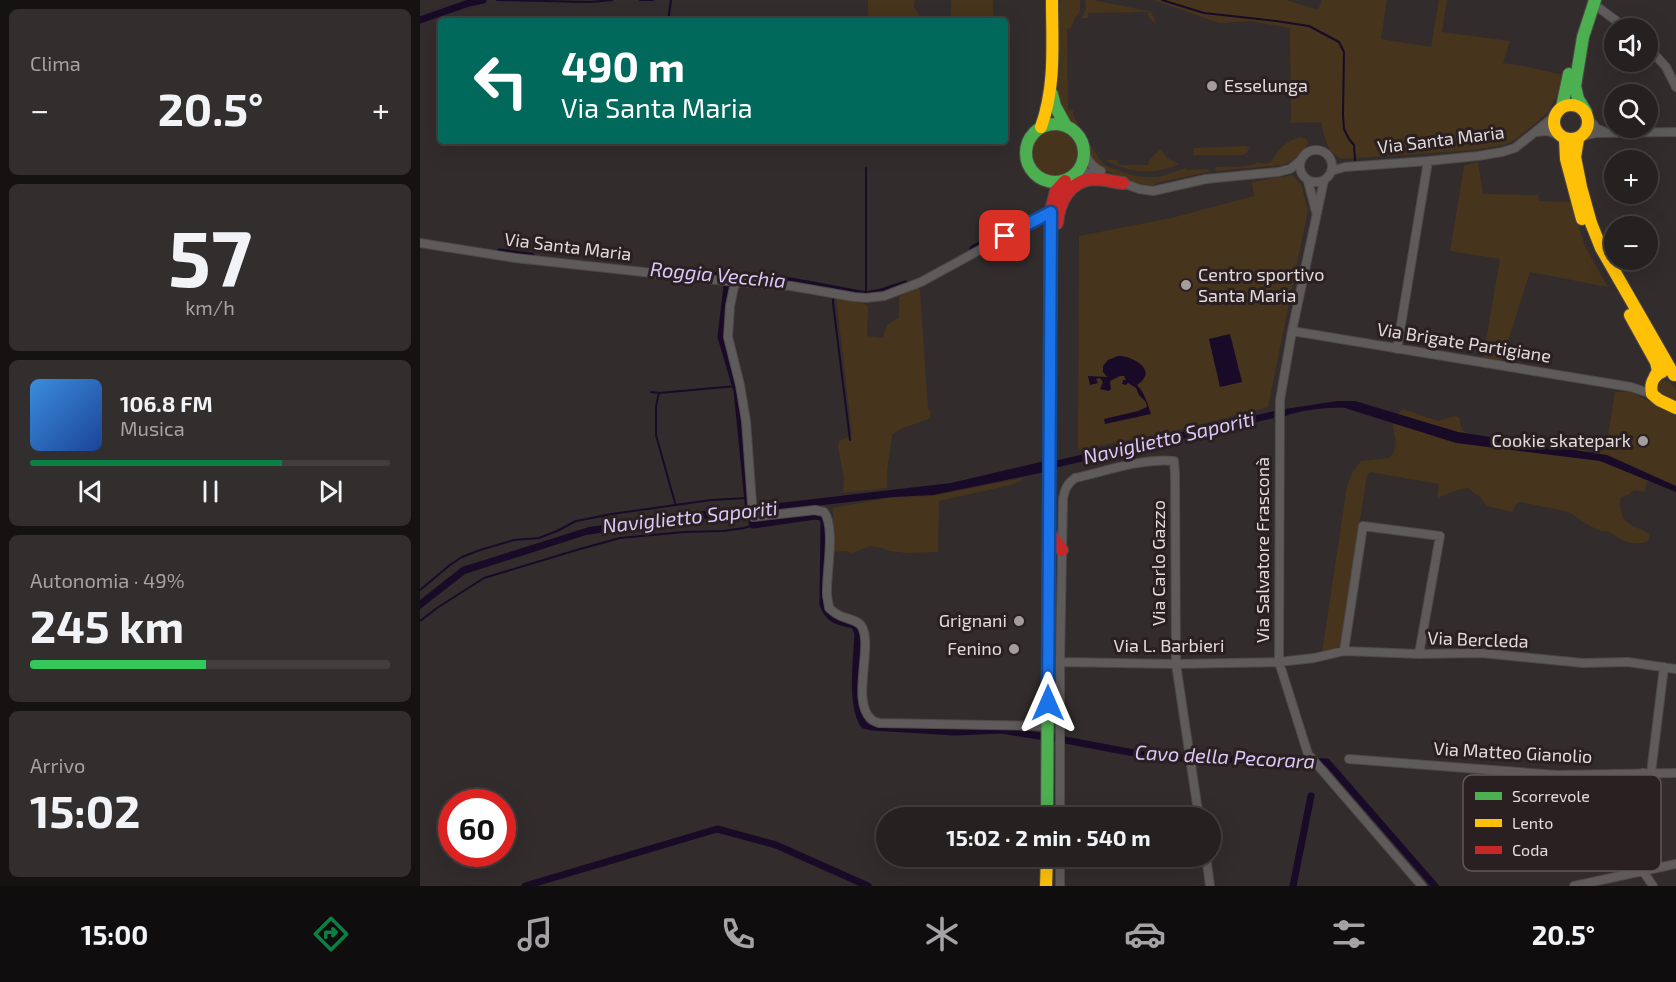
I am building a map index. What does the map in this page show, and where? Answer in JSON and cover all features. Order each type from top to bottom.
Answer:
[{"type":"main road","points":[[1047,807],[1051,212],[1054,194],[1082,162],[1083,147],[1079,137],[1066,126],[1052,96],[1052,0]]},
{"type":"main road","points":[[1572,137],[1555,127],[1576,35],[1587,0]]},
{"type":"main road","points":[[1597,4],[1583,37],[1575,86],[1578,99],[1587,116],[1588,128],[1572,137],[1566,159],[1593,250],[1656,362],[1658,371],[1651,389],[1652,394],[1676,408]]},
{"type":"main road","points":[[1041,127],[1048,108],[1051,84]]},
{"type":"main road","points":[[1559,112],[1570,105],[1579,106],[1587,116]]},
{"type":"main road","points":[[1051,212],[1047,195],[1028,165],[1026,148],[1033,134],[1041,127],[1053,124],[1066,126]]},
{"type":"main road","points":[[1572,137],[1581,187],[1591,224],[1601,248],[1675,376]]},
{"type":"main road","points":[[1037,177],[1051,183],[1070,178]]},
{"type":"main road","points":[[1050,284],[1054,263],[1057,216],[1069,189],[1079,182],[1093,179],[1120,182]]},
{"type":"main road","points":[[1654,378],[1665,371],[1675,376]]},
{"type":"main road","points":[[1049,532],[1062,550]]},
{"type":"main road","points":[[1046,886],[1047,867]]},
{"type":"street","points":[[1597,4],[1614,18]]},
{"type":"street","points":[[1658,58],[1666,67],[1676,87]]},
{"type":"street","name":"Via Santa Maria","points":[[1331,167],[1428,161],[1502,152],[1515,148],[1559,112]]},
{"type":"street","points":[[1587,116],[1596,128],[1604,132]]},
{"type":"street","points":[[1658,131],[1676,132]]},
{"type":"street","points":[[1536,132],[1572,137],[1604,134]]},
{"type":"street","points":[[1083,147],[1092,167],[1120,182]]},
{"type":"street","points":[[1070,178],[1083,172],[1090,172],[1139,189],[1153,191],[1206,179],[1290,169],[1304,155],[1316,150],[1326,154],[1331,167],[1324,180],[1316,215]]},
{"type":"street","points":[[1301,160],[1300,170],[1306,180],[1316,215]]},
{"type":"street","points":[[1398,349],[1428,161]]},
{"type":"street","points":[[1278,172],[1297,174],[1306,180],[1319,182],[1324,180]]},
{"type":"street","name":"Via Santa Maria","points":[[420,243],[515,258],[730,282],[791,286],[866,298],[884,296],[921,282],[1051,212]]},
{"type":"street","name":"Via Salvatore Frasconà","points":[[1316,215],[1280,400],[1279,662],[1308,754],[1422,886]]},
{"type":"street","points":[[730,282],[728,338],[746,421],[752,512],[759,518],[815,510],[824,512],[829,517],[827,595],[829,608],[837,614],[858,622],[863,628],[862,693],[865,708],[871,719],[879,723],[1047,732]]},
{"type":"street","name":"Via Brigate Partigiane","points":[[1292,331],[1631,387],[1652,394]]},
{"type":"street","name":"Via Brigate Partigiane","points":[[1631,387],[1654,378]]},
{"type":"street","name":"Via Carlo Gazzo","points":[[1062,550],[1063,498],[1067,485],[1075,478],[1149,461],[1174,461],[1176,664],[1197,807]]},
{"type":"street","points":[[1344,651],[1363,526],[1440,536],[1419,654]]},
{"type":"street","points":[[1060,807],[1062,550]]},
{"type":"street","name":"Via Bercleda","points":[[1279,662],[1314,658],[1344,651],[1419,654],[1481,653],[1583,663],[1628,662],[1676,669]]},
{"type":"street","name":"Via L. Barbieri","points":[[1060,662],[1176,664],[1279,662]]},
{"type":"street","points":[[1647,773],[1664,667]]},
{"type":"street","name":"Via Matteo Gianolio","points":[[1349,759],[1557,775],[1676,773]]},
{"type":"street","points":[[1661,867],[1676,864]]},
{"type":"street","points":[[1060,867],[1060,886]]},
{"type":"street","points":[[1207,867],[1210,886]]},
{"type":"street","points":[[1574,886],[1643,871],[1653,886]]},
{"type":"shaded area","points":[[868,0],[915,0],[914,7],[919,16],[918,18],[868,18]]},
{"type":"shaded area","points":[[951,0],[993,0],[993,18],[951,18]]},
{"type":"shaded area","points":[[1061,0],[1080,0],[1080,11],[1071,28],[1067,29],[1068,110],[1073,110],[1081,130],[1100,160],[1106,166],[1135,176],[1159,177],[1185,168],[1186,170],[1207,169],[1209,172],[1147,185],[1106,171],[1090,159],[1085,143],[1080,134],[1067,121],[1058,101],[1058,6]]},
{"type":"shaded area","points":[[1085,0],[1148,11],[1152,13],[1156,24],[1148,17],[1148,12],[1088,13],[1088,18],[1081,18],[1086,9]]},
{"type":"shaded area","points":[[1153,0],[1287,0],[1318,10],[1322,0],[1387,0],[1381,39],[1431,47],[1439,0],[1447,0],[1442,32],[1510,41],[1503,63],[1561,75],[1558,94],[1548,112],[1512,142],[1503,145],[1476,150],[1342,159],[1335,155],[1329,147],[1321,122],[1291,123],[1290,28],[1249,21],[1219,23]]},
{"type":"shaded area","points":[[1055,130],[1071,137],[1078,153],[1071,169],[1055,176],[1039,169],[1032,153],[1039,137]]},
{"type":"shaded area","points":[[1301,137],[1308,142],[1305,150],[1297,159],[1283,165],[1216,171],[1215,167],[1243,166],[1258,162],[1269,163],[1284,145]]},
{"type":"shaded area","points":[[1246,146],[1250,148],[1242,155],[1194,155],[1194,148]]},
{"type":"shaded area","points":[[1160,149],[1167,158],[1179,164],[1161,170],[1142,171],[1123,168],[1106,160],[1117,160],[1118,165],[1148,165],[1149,160]]},
{"type":"shaded area","points":[[1478,162],[1483,194],[1538,195],[1539,201],[1571,202],[1585,246],[1608,287],[1530,272],[1502,360],[1483,358],[1500,259],[1450,251],[1464,166]]},
{"type":"shaded area","name":"Centro sportivo Santa Maria","points":[[1292,175],[1301,184],[1308,210],[1268,407],[1178,430],[1078,450],[1079,236],[1171,218],[1254,196],[1252,182]]},
{"type":"shaded area","points":[[914,288],[920,290],[930,418],[905,427],[892,435],[887,488],[843,493],[844,477],[838,447],[839,441],[852,435],[836,297],[860,301],[868,306],[867,336],[883,338],[887,325],[899,317],[899,297]]},
{"type":"shaded area","points":[[1663,380],[1676,389],[1676,402],[1657,391],[1657,385]]},
{"type":"shaded area","points":[[1615,392],[1631,392],[1676,415],[1676,486],[1655,478],[1646,483],[1645,492],[1634,490],[1620,499],[1623,517],[1649,534],[1647,542],[1631,543],[1620,539],[1608,531],[1601,531],[1590,526],[1569,512],[1521,502],[1516,504],[1512,512],[1487,506],[1469,488],[1437,499],[1439,484],[1370,472],[1367,475],[1340,648],[1322,652],[1347,486],[1353,471],[1361,461],[1389,458],[1396,445],[1394,422],[1403,409],[1438,421],[1459,417],[1462,430],[1473,435],[1578,447],[1593,453],[1604,450],[1606,447]]},
{"type":"shaded area","points":[[1023,478],[1010,485],[939,501],[938,552],[906,553],[870,546],[852,553],[834,552],[832,508],[893,497],[930,496]]},
{"type":"water","points":[[1230,334],[1242,382],[1220,387],[1209,339]]},
{"type":"water","points":[[1118,356],[1137,361],[1145,370],[1146,375],[1137,385],[1144,395],[1151,414],[1105,424],[1104,419],[1147,407],[1136,388],[1128,383],[1122,384],[1123,380],[1126,380],[1124,376],[1110,381],[1109,391],[1100,389],[1103,382],[1100,378],[1096,379],[1098,383],[1090,385],[1088,376],[1107,377],[1103,372],[1103,366],[1108,360]]},
{"type":"water","points":[[1337,401],[1355,401],[1458,432],[1607,455],[1676,486],[1676,492],[1600,461],[1456,443],[1345,408],[1315,409],[1285,416],[1285,409]]},
{"type":"water","name":"Naviglietto Saporiti","points":[[1274,411],[1274,418],[1054,468],[1054,461]]},
{"type":"water","points":[[1045,461],[1045,472],[933,495],[893,497],[754,513],[753,506],[951,483]]},
{"type":"water","name":"Naviglietto Saporiti","points":[[747,507],[748,514],[586,535],[465,574],[420,609],[420,600],[462,567],[589,527],[683,513]]},
{"type":"waterway","points":[[420,20],[483,0]]},
{"type":"waterway","points":[[497,0],[590,2],[612,0]]},
{"type":"waterway","points":[[640,0],[653,0]]},
{"type":"waterway","points":[[668,18],[671,0]]},
{"type":"waterway","points":[[1162,0],[1204,13],[1309,26],[1339,42],[1344,52],[1344,129],[1354,145],[1355,160]]},
{"type":"waterway","points":[[866,168],[866,295]]},
{"type":"waterway","name":"Roggia Vecchia","points":[[973,249],[1002,232]]},
{"type":"waterway","name":"Roggia Vecchia","points":[[500,252],[531,256]]},
{"type":"waterway","name":"Roggia Vecchia","points":[[679,272],[791,281],[866,295],[905,284]]},
{"type":"waterway","name":"Cavo della Pecorara","points":[[728,277],[721,337],[737,391],[749,511]]},
{"type":"waterway","points":[[834,289],[833,303],[850,440]]},
{"type":"waterway","points":[[651,392],[736,386]]},
{"type":"waterway","name":"Naviglietto Saporiti","points":[[659,393],[656,406],[656,435],[675,503]]},
{"type":"waterway","name":"Naviglietto Saporiti","points":[[420,590],[462,557],[514,540],[539,538],[576,521],[711,500],[747,498]]},
{"type":"waterway","name":"Cavo della Pecorara","points":[[752,522],[753,525],[815,516],[821,517],[824,521],[823,604],[831,617],[854,625],[858,633],[856,693],[857,706],[864,725],[955,732],[1001,730],[1150,756],[1327,762],[1435,886]]},
{"type":"waterway","name":"Naviglietto Saporiti","points":[[420,621],[484,578],[580,549],[620,538],[723,531],[753,525]]},
{"type":"waterway","points":[[1293,886],[1311,796]]},
{"type":"waterway","points":[[525,886],[717,829],[776,845],[868,886]]},
{"type":"traffic: fast","points":[[1586,112],[1578,99],[1575,86],[1583,37],[1595,0]]},
{"type":"traffic: fast","points":[[1562,107],[1569,74]]},
{"type":"traffic: fast","points":[[1052,94],[1055,106],[1066,126]]},
{"type":"traffic: fast","points":[[1049,124],[1061,124],[1076,132],[1084,147],[1084,153],[1084,159],[1076,174],[1061,182],[1049,182],[1034,174],[1026,159],[1026,147],[1034,132],[1049,124]]},
{"type":"traffic: fast","points":[[1047,807],[1050,320]]},
{"type":"traffic: slow","points":[[1041,127],[1051,80],[1052,0]]},
{"type":"traffic: slow","points":[[1571,105],[1583,110],[1588,122],[1583,134],[1571,139],[1559,134],[1554,122],[1559,110],[1571,105]]},
{"type":"traffic: slow","points":[[1565,139],[1566,159],[1582,219]]},
{"type":"traffic: slow","points":[[1578,139],[1575,157],[1581,187],[1601,248],[1674,375]]},
{"type":"traffic: slow","points":[[1630,315],[1656,362],[1658,371],[1655,376]]},
{"type":"traffic: slow","points":[[1662,372],[1652,381],[1652,394],[1676,408]]},
{"type":"traffic: slow","points":[[1046,886],[1047,867]]},
{"type":"traffic: jam","points":[[1057,223],[1063,200],[1078,183],[1094,179],[1123,183]]},
{"type":"traffic: jam","points":[[1050,320],[1051,211],[1056,191],[1065,181]]},
{"type":"traffic: jam","points":[[1049,532],[1062,550]]},
{"type":"place","name":"Esselunga","points":[[1212,86]]},
{"type":"place","name":"Centro sportivo Santa Maria","points":[[1186,285]]},
{"type":"place","name":"Cookie skatepark","points":[[1643,441]]},
{"type":"place","name":"Grignani","points":[[1019,621]]},
{"type":"place","name":"Fenino","points":[[1014,649]]},
{"type":"route","points":[[1005,236],[1051,212],[1048,703]]}]
